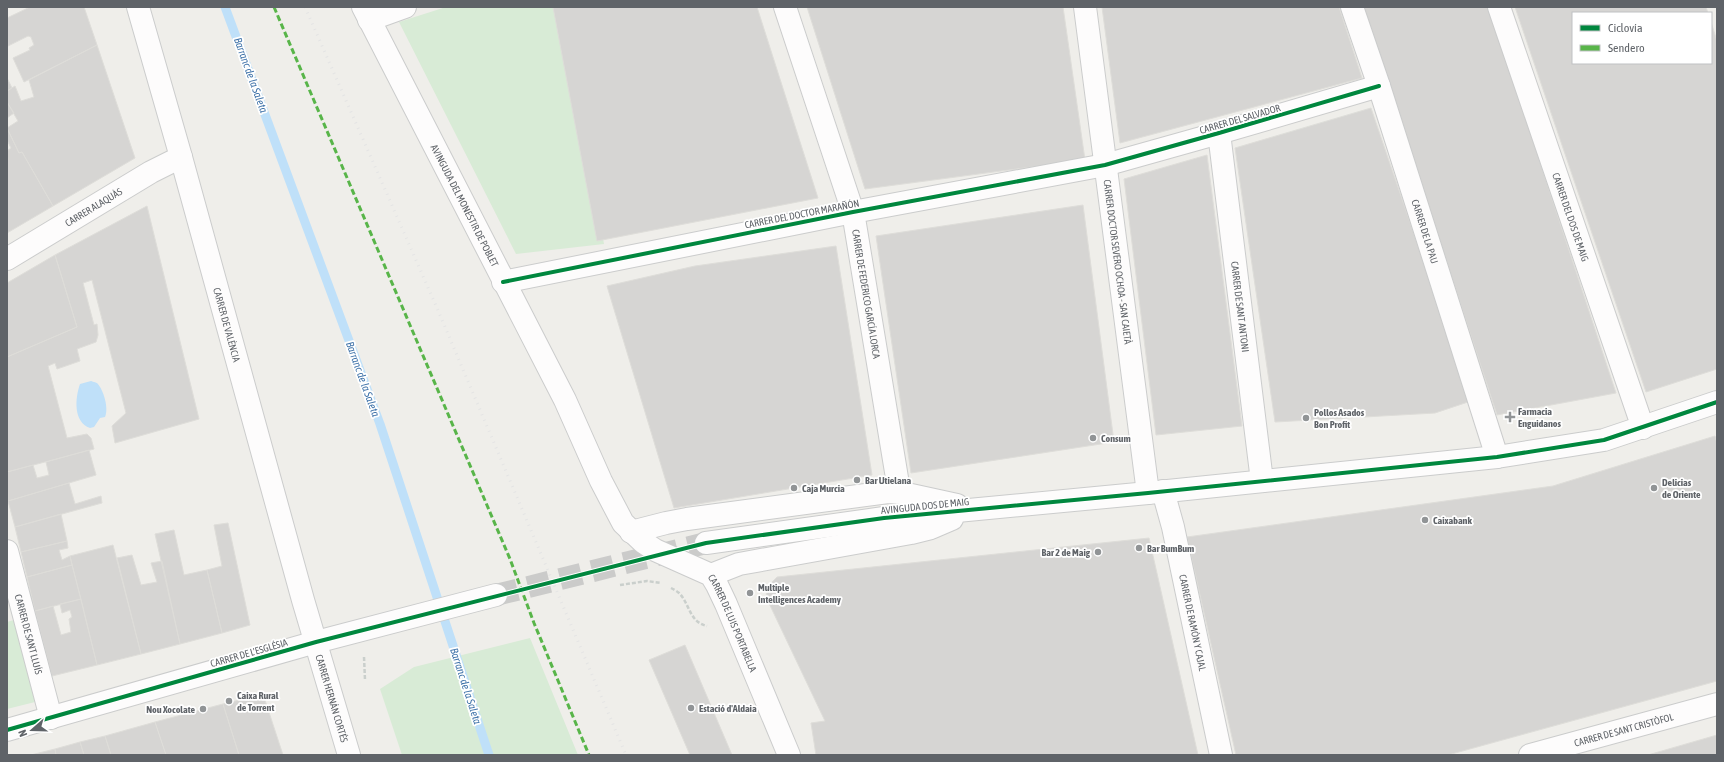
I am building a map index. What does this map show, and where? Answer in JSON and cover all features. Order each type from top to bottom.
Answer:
[{"type":"street","name":"CARRER DE VALÈNCIA","points":[[138,7],[316,642]]},
{"type":"street","points":[[366,14],[405,7]]},
{"type":"street","name":"CARRER DE FEDERICO GARCÍA LORCA","points":[[785,7],[853,212],[898,484],[902,493]]},
{"type":"street","name":"CARRER DOCTOR SEVERO OCHOA - SAN CAIETÀ","points":[[1084,7],[1105,165],[1155,492]]},
{"type":"street","name":"CARRER DE LA PAU","points":[[1352,7],[1497,457]]},
{"type":"street","name":"CARRER DEL DOS DE MAIG","points":[[1499,7],[1642,428]]},
{"type":"street","name":"AVINGUDA DEL MONESTIR DE POBLET","points":[[366,14],[565,400],[601,481],[623,523],[631,532]]},
{"type":"street","name":"CARRER DEL SALVADOR","points":[[1105,165],[1378,86]]},
{"type":"street","name":"CARRER DE SANT ANTONI","points":[[1219,133],[1262,481]]},
{"type":"street","name":"CARRER ALAQUÀS","points":[[7,259],[151,172],[181,156]]},
{"type":"street","name":"CARRER DEL DOCTOR MARAÑÓN","points":[[503,282],[853,212],[1105,165]]},
{"type":"street","name":"AVINGUDA DOS DE MAIG","points":[[706,543],[884,518],[1497,457],[1604,440],[1717,402]]},
{"type":"street","name":"AVINGUDA DOS DE MAIG","points":[[631,532],[688,519],[888,492],[902,493],[976,509]]},
{"type":"street","name":"CARRER DE RAMÓN Y CAJAL","points":[[1155,492],[1173,527],[1220,755]]},
{"type":"street","name":"AVINGUDA DOS DE MAIG","points":[[711,575],[739,564],[911,533],[931,528],[976,509]]},
{"type":"street","name":"CARRER DE LUIS PORTABELLA","points":[[631,532],[655,550],[711,575],[733,620],[789,755]]},
{"type":"street","name":"CARRER DE SANT LLUÍS","points":[[7,551],[50,718]]},
{"type":"street","name":"CARRER DE L'ESGLÉSIA","points":[[7,730],[316,642],[496,595]]},
{"type":"street","name":"CARRER HERNÁN CORTÉS","points":[[316,642],[329,692],[349,755]]},
{"type":"street","name":"CARRER DE SANT CRISTÒFOL","points":[[1530,755],[1575,749],[1717,704]]},
{"type":"path","points":[[620,585],[647,581],[662,583]]},
{"type":"path","points":[[668,586],[679,593],[692,616],[699,624],[708,626],[733,620]]},
{"type":"green space","points":[[446,7],[560,7],[604,244],[516,254],[399,22]]},
{"type":"green space","points":[[14,620],[35,702],[7,709],[7,622]]},
{"type":"green space","points":[[530,638],[578,755],[402,755],[380,689],[414,667]]},
{"type":"water","points":[[91,381],[97,383],[102,390],[105,400],[106,414],[105,417],[100,418],[94,427],[90,428],[84,425],[81,421],[78,415],[76,402],[80,384]]},
{"type":"building","points":[[30,7],[84,7],[97,45],[24,82],[13,58],[30,50],[29,48],[34,45],[31,37],[28,36],[8,46],[7,18]]},
{"type":"building","points":[[553,7],[757,7],[818,198],[597,241]]},
{"type":"building","points":[[807,7],[1063,7],[1085,160],[865,189]]},
{"type":"building","points":[[1102,7],[1339,7],[1362,78],[1120,143]]},
{"type":"building","points":[[1363,7],[1489,7],[1616,393],[1497,415]]},
{"type":"building","points":[[1515,7],[1706,7],[1708,12],[1572,12],[1572,64],[1712,64],[1712,25],[1717,41],[1717,369],[1646,392]]},
{"type":"building","points":[[97,45],[135,158],[53,206],[22,152],[19,153],[7,128],[18,121],[7,102],[7,91],[15,86],[21,101],[34,97],[29,80]]},
{"type":"building","points":[[7,78],[12,88],[7,91]]},
{"type":"building","points":[[7,102],[14,113],[7,118]]},
{"type":"building","points":[[1371,108],[1471,401],[1435,413],[1275,422],[1235,148]]},
{"type":"building","points":[[7,128],[19,153],[22,152],[53,206],[7,233],[7,151],[11,148],[7,140]]},
{"type":"building","points":[[1207,155],[1242,426],[1156,435],[1124,179]]},
{"type":"building","points":[[1083,205],[1114,442],[911,473],[876,236]]},
{"type":"building","points":[[147,206],[199,419],[115,443],[112,426],[126,413],[92,280],[83,283],[94,325],[97,324],[98,335],[96,342],[77,349],[80,361],[57,369],[55,363],[48,366],[67,438],[87,434],[91,438],[94,449],[7,472],[7,357],[77,327],[55,255]]},
{"type":"building","points":[[836,246],[872,475],[674,508],[607,286],[695,266]]},
{"type":"building","points":[[55,255],[77,327],[7,357],[7,283]]},
{"type":"building","points":[[1715,436],[1717,444],[1717,681],[1448,755],[1236,755],[1187,537],[1553,486]]},
{"type":"building","points":[[89,450],[96,475],[8,501],[7,472],[33,465],[37,478],[49,475],[46,462]]},
{"type":"building","points":[[69,483],[75,504],[101,496],[102,503],[15,527],[8,501]]},
{"type":"building","points":[[61,514],[67,541],[21,552],[15,527]]},
{"type":"building","points":[[228,523],[250,625],[222,633],[207,570],[222,566],[214,525]]},
{"type":"building","points":[[174,530],[184,575],[207,570],[222,633],[180,644],[155,534]]},
{"type":"building","points":[[1149,538],[1198,755],[816,755],[811,723],[825,721],[766,597],[768,586],[777,577]]},
{"type":"building","points":[[67,541],[68,548],[59,550],[62,560],[70,556],[72,565],[27,577],[21,552]]},
{"type":"building","points":[[113,545],[141,654],[97,665],[70,556]]},
{"type":"building","points":[[132,555],[141,585],[157,582],[151,563],[162,561],[180,644],[141,654],[117,558]]},
{"type":"building","points":[[72,565],[81,599],[35,611],[27,577]]},
{"type":"building","points":[[81,599],[97,665],[52,676],[35,611],[53,606],[61,635],[71,632],[69,619],[72,617],[70,610],[62,613],[60,604]]},
{"type":"building","name":"Estació d'Aldaia","points":[[685,645],[732,755],[690,755],[649,660]]},
{"type":"building","points":[[263,694],[283,755],[239,755],[223,704]]},
{"type":"building","points":[[223,704],[239,755],[166,755],[155,722]]},
{"type":"building","points":[[155,722],[166,755],[111,755],[105,736]]},
{"type":"building","points":[[1717,735],[1717,755],[1648,755]]},
{"type":"building","points":[[105,736],[111,755],[84,755],[80,742]]},
{"type":"building","points":[[80,742],[84,755],[56,755],[55,749]]},
{"type":"building","points":[[55,749],[56,755],[31,755]]},
{"type":"waterway","name":"Barranc de la Saleta","points":[[225,7],[380,424],[489,755]]},
{"type":"tunnel","points":[[496,595],[706,543]]},
{"type":"railway","points":[[305,7],[437,308],[626,755]]},
{"type":"marked path","points":[[274,7],[510,559],[534,623],[589,755]]},
{"type":"cycle path","points":[[503,282],[853,212],[1105,165],[1379,86]]},
{"type":"cycle path","points":[[7,730],[316,642],[706,543],[884,518],[1148,493],[1497,457],[1604,440],[1717,402]]},
{"type":"place","name":"Farmacia Enguidanos","points":[[1510,417]]},
{"type":"place","name":"Pollos Asados Bon Profit","points":[[1306,418]]},
{"type":"place","name":"Consum","points":[[1093,438]]},
{"type":"place","name":"Bar Utielana","points":[[857,480]]},
{"type":"place","name":"Caja Murcia","points":[[794,488]]},
{"type":"place","name":"Delicias de Oriente","points":[[1654,488]]},
{"type":"place","name":"Caixabank","points":[[1425,520]]},
{"type":"place","name":"Bar BumBum","points":[[1139,548]]},
{"type":"place","name":"Bar 2 de Maig","points":[[1098,552]]},
{"type":"place","name":"Multiple Intelligences Academy","points":[[750,593]]},
{"type":"place","name":"Caixa Rural de Torrent","points":[[229,701]]},
{"type":"place","name":"Estació d'Aldaia","points":[[691,708]]},
{"type":"place","name":"Nou Xocolate","points":[[203,709]]}]
